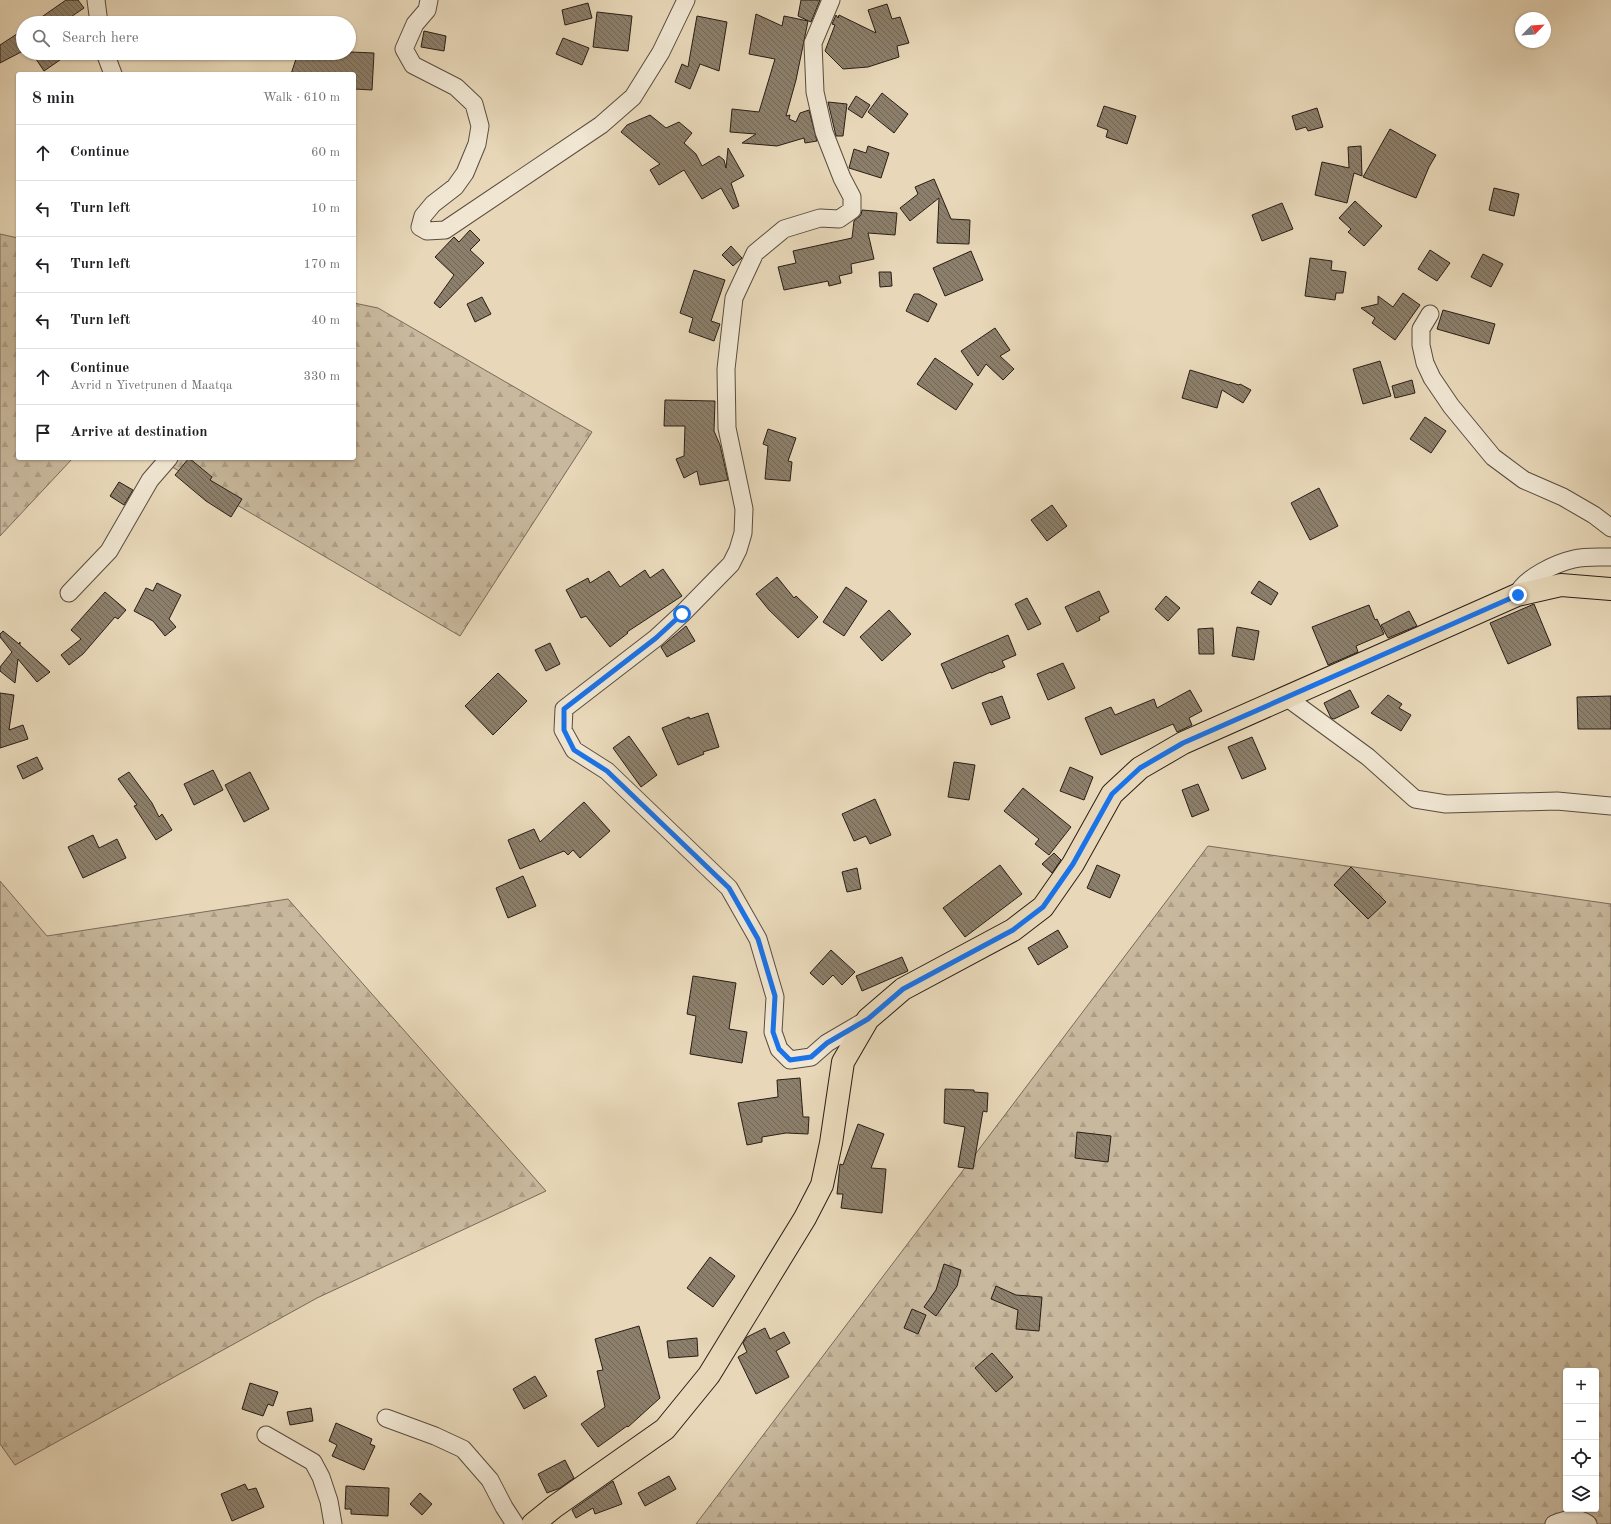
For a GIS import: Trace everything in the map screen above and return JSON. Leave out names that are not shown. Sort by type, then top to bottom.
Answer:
[{"type":"main road","points":[[533,1524],[554,1507],[665,1429],[709,1375],[805,1218],[822,1185],[831,1143],[843,1062],[868,1019],[903,989],[1013,930],[1043,907],[1073,864],[1112,794],[1140,768],[1183,743],[1518,595],[1561,585],[1611,589]]},
{"type":"street","points":[[96,0],[98,16]]},
{"type":"street","points":[[429,0],[427,10],[415,24],[404,49],[413,65],[456,87],[474,104],[480,126],[477,144],[465,173],[455,187],[432,204],[423,216],[420,227],[427,231],[445,230],[601,125],[633,97],[661,52],[686,0]]},
{"type":"street","points":[[831,0],[813,43],[815,92],[824,132],[842,178],[852,197],[852,210],[839,219],[820,218],[784,230],[755,253],[734,298],[726,369],[727,428],[744,510],[743,533],[738,550],[731,564],[656,638],[564,709],[564,730],[574,750],[607,771],[729,888],[758,939],[775,996],[773,1032],[779,1049],[790,1060],[811,1057],[827,1043],[868,1019]]},
{"type":"street","points":[[108,60],[112,72]]},
{"type":"street","points":[[1430,314],[1421,329],[1421,345],[1425,362],[1432,378],[1451,406],[1488,451],[1524,480],[1563,498],[1594,515],[1611,528]]},
{"type":"street","points":[[69,592],[109,551],[150,480],[167,460]]},
{"type":"street","points":[[1518,595],[1520,589],[1533,577],[1559,563],[1574,558],[1588,556],[1611,557]]},
{"type":"street","points":[[1286,698],[1368,757],[1415,799],[1446,804],[1557,801],[1611,806]]},
{"type":"street","points":[[386,1418],[435,1436],[463,1449],[490,1480],[515,1524]]},
{"type":"street","points":[[266,1435],[313,1462],[321,1477],[327,1495],[333,1524]]},
{"type":"street","points":[[1554,1524],[1562,1520],[1580,1519],[1588,1524]]},
{"type":"green space","points":[[0,234],[16,238],[16,460],[71,460],[0,536]]},
{"type":"green space","points":[[356,303],[378,308],[592,432],[460,636],[160,460],[356,460]]},
{"type":"green space","points":[[1208,846],[1611,904],[1611,1524],[696,1524]]},
{"type":"green space","points":[[0,881],[47,936],[288,899],[546,1191],[317,1298],[15,1465],[0,1444]]},
{"type":"building","points":[[66,0],[78,0],[84,8],[72,16],[43,16]]},
{"type":"building","points":[[801,0],[820,0],[811,22],[798,16]]},
{"type":"building","points":[[588,3],[592,18],[565,25],[562,10]]},
{"type":"building","points":[[887,4],[892,19],[900,17],[909,43],[897,46],[899,57],[868,67],[843,69],[825,51],[835,25],[832,24],[836,15],[838,18],[839,15],[876,33],[868,10]]},
{"type":"building","points":[[597,12],[632,16],[628,51],[593,47]]},
{"type":"building","points":[[756,14],[782,26],[784,16],[808,21],[796,80],[786,116],[790,115],[789,119],[796,122],[800,113],[809,110],[817,141],[805,143],[804,138],[777,146],[742,143],[756,134],[730,132],[732,109],[759,112],[775,59],[749,54]]},
{"type":"building","points":[[697,16],[727,22],[719,71],[700,64],[690,89],[675,82],[682,64],[688,67]]},
{"type":"building","points":[[424,31],[446,36],[444,51],[421,47]]},
{"type":"building","points":[[16,35],[16,55],[0,63],[0,45]]},
{"type":"building","points":[[563,38],[589,48],[582,65],[556,54]]},
{"type":"building","points":[[356,52],[374,53],[372,90],[356,89],[356,72],[292,72],[296,60],[356,60]]},
{"type":"building","points":[[37,60],[60,60],[44,71]]},
{"type":"building","points":[[882,93],[908,114],[894,133],[868,112]]},
{"type":"building","points":[[856,96],[870,105],[862,118],[848,109]]},
{"type":"building","points":[[828,102],[847,104],[843,136],[836,136]]},
{"type":"building","points":[[1104,106],[1136,116],[1127,144],[1106,137],[1108,130],[1097,126]]},
{"type":"building","points":[[1317,108],[1323,127],[1308,131],[1306,127],[1296,130],[1292,116]]},
{"type":"building","points":[[650,115],[666,128],[679,122],[692,133],[684,143],[696,154],[702,166],[719,156],[724,160],[726,168],[728,148],[744,176],[731,183],[739,206],[733,209],[721,188],[702,199],[684,170],[659,185],[650,170],[660,164],[621,132],[627,125]]},
{"type":"building","points":[[1390,129],[1436,155],[1429,167],[1416,198],[1363,177]]},
{"type":"building","points":[[868,146],[889,153],[881,178],[849,168],[854,149],[866,153]]},
{"type":"building","points":[[1361,146],[1362,176],[1354,173],[1347,203],[1315,195],[1322,162],[1349,168],[1348,147]]},
{"type":"building","points":[[934,179],[951,219],[970,220],[969,244],[937,243],[939,198],[910,221],[900,208],[918,194],[915,187]]},
{"type":"building","points":[[1494,188],[1519,194],[1514,216],[1489,210]]},
{"type":"building","points":[[1355,201],[1382,226],[1364,246],[1348,232],[1351,229],[1339,218]]},
{"type":"building","points":[[1282,203],[1293,229],[1262,241],[1252,215]]},
{"type":"building","points":[[862,210],[897,213],[895,235],[868,233],[874,259],[851,264],[852,273],[839,276],[841,283],[829,286],[828,281],[784,290],[778,267],[796,263],[793,251],[852,238],[854,221],[861,215]]},
{"type":"building","points":[[470,230],[480,240],[470,250],[484,263],[440,308],[434,303],[454,275],[435,257],[454,237],[459,242]]},
{"type":"building","points":[[731,246],[742,258],[733,266],[722,255]]},
{"type":"building","points":[[1430,250],[1450,263],[1437,281],[1418,269]]},
{"type":"building","points":[[971,251],[983,280],[945,296],[933,268]]},
{"type":"building","points":[[1483,254],[1503,264],[1491,287],[1471,277]]},
{"type":"building","points":[[1310,258],[1332,261],[1331,270],[1346,272],[1343,293],[1336,293],[1335,300],[1305,296]]},
{"type":"building","points":[[694,270],[725,280],[711,321],[720,324],[714,341],[689,332],[693,318],[680,313]]},
{"type":"building","points":[[879,272],[891,272],[892,286],[880,287]]},
{"type":"building","points":[[1403,293],[1420,305],[1395,340],[1372,323],[1375,318],[1361,308],[1378,304],[1378,296],[1393,307]]},
{"type":"building","points":[[914,294],[919,294],[937,304],[928,322],[906,311]]},
{"type":"building","points":[[482,297],[491,314],[475,322],[467,304]]},
{"type":"building","points":[[1443,310],[1495,324],[1489,344],[1437,329]]},
{"type":"building","points":[[995,328],[1010,350],[1000,356],[1014,369],[1003,380],[986,364],[978,376],[961,351]]},
{"type":"building","points":[[935,358],[973,384],[956,410],[917,384]]},
{"type":"building","points":[[1380,361],[1391,396],[1363,404],[1353,369]]},
{"type":"building","points":[[1190,370],[1239,385],[1240,384],[1251,390],[1243,403],[1222,390],[1217,408],[1182,398]]},
{"type":"building","points":[[1412,380],[1415,393],[1395,398],[1392,386]]},
{"type":"building","points":[[665,400],[715,401],[714,431],[720,445],[728,480],[700,485],[697,471],[684,478],[676,459],[684,456],[685,426],[664,426]]},
{"type":"building","points":[[1425,417],[1446,431],[1431,453],[1410,439]]},
{"type":"building","points":[[768,429],[796,438],[788,461],[792,462],[790,481],[765,479],[768,446],[763,444]]},
{"type":"building","points":[[187,460],[191,460],[212,477],[210,480],[242,499],[231,517],[206,501],[175,475]]},
{"type":"building","points":[[119,482],[133,490],[124,505],[110,496]]},
{"type":"building","points":[[1319,488],[1338,526],[1310,540],[1291,503]]},
{"type":"building","points":[[1052,505],[1067,526],[1047,541],[1031,520]]},
{"type":"building","points":[[663,569],[682,596],[627,632],[628,633],[610,647],[586,616],[581,618],[566,590],[588,578],[590,583],[609,571],[620,587],[645,570],[650,578]]},
{"type":"building","points":[[777,577],[794,598],[796,596],[818,617],[798,638],[769,610],[756,594]]},
{"type":"building","points":[[1259,581],[1278,593],[1271,605],[1251,593]]},
{"type":"building","points":[[157,583],[181,595],[169,619],[176,627],[165,636],[153,621],[134,611],[146,588],[153,591]]},
{"type":"building","points":[[846,587],[867,601],[844,636],[823,622]]},
{"type":"building","points":[[1099,591],[1109,612],[1099,617],[1100,620],[1077,632],[1065,607]]},
{"type":"building","points":[[105,592],[126,610],[118,619],[115,617],[83,654],[69,665],[61,655],[81,639],[71,630]]},
{"type":"building","points":[[1166,596],[1180,608],[1168,621],[1155,609]]},
{"type":"building","points":[[1027,598],[1041,624],[1028,630],[1015,604]]},
{"type":"building","points":[[1534,604],[1551,645],[1508,664],[1490,623]]},
{"type":"building","points":[[1369,605],[1375,620],[1377,619],[1384,634],[1356,646],[1358,652],[1328,665],[1312,627]]},
{"type":"building","points":[[889,610],[911,634],[882,661],[860,637]]},
{"type":"building","points":[[1409,611],[1417,626],[1388,638],[1381,625]]},
{"type":"building","points":[[686,626],[695,641],[667,657],[661,647]]},
{"type":"building","points":[[1237,627],[1259,631],[1254,660],[1232,656]]},
{"type":"building","points":[[1213,628],[1214,654],[1199,654],[1198,629]]},
{"type":"building","points":[[3,631],[19,644],[20,642],[20,645],[50,672],[37,682],[18,659],[15,683],[0,671],[0,667],[12,652],[0,637],[0,634]]},
{"type":"building","points":[[1008,635],[1016,655],[1002,661],[1005,667],[952,689],[941,664]]},
{"type":"building","points":[[550,643],[560,664],[546,671],[535,650]]},
{"type":"building","points":[[1063,663],[1075,688],[1048,700],[1037,674]]},
{"type":"building","points":[[498,673],[527,701],[493,735],[465,706]]},
{"type":"building","points":[[1190,690],[1202,711],[1189,718],[1192,725],[1177,732],[1173,724],[1101,755],[1085,718],[1111,707],[1115,715],[1154,699],[1157,708]]},
{"type":"building","points":[[1350,690],[1359,707],[1334,719],[1331,718],[1324,703]]},
{"type":"building","points":[[0,693],[14,695],[9,730],[23,725],[28,739],[0,748]]},
{"type":"building","points":[[1388,695],[1402,704],[1399,708],[1411,715],[1401,731],[1371,713]]},
{"type":"building","points":[[1002,696],[1010,718],[991,725],[982,703]]},
{"type":"building","points":[[1611,696],[1611,729],[1578,729],[1577,697]]},
{"type":"building","points":[[708,713],[719,747],[703,752],[704,754],[678,765],[662,728],[689,717],[690,719]]},
{"type":"building","points":[[629,736],[657,775],[641,787],[613,748]]},
{"type":"building","points":[[1252,737],[1266,769],[1242,779],[1228,747]]},
{"type":"building","points":[[37,757],[43,769],[23,779],[17,766]]},
{"type":"building","points":[[954,762],[975,765],[969,800],[948,797]]},
{"type":"building","points":[[1070,767],[1093,777],[1084,800],[1060,791]]},
{"type":"building","points":[[213,770],[223,790],[194,805],[184,784]]},
{"type":"building","points":[[129,772],[152,803],[159,817],[162,814],[172,830],[156,840],[134,806],[137,805],[118,779]]},
{"type":"building","points":[[250,772],[269,809],[244,822],[225,785]]},
{"type":"building","points":[[1198,784],[1209,810],[1192,817],[1182,790]]},
{"type":"building","points":[[1023,788],[1071,827],[1049,855],[1035,844],[1039,839],[1004,811]]},
{"type":"building","points":[[875,799],[891,835],[870,844],[866,836],[854,841],[842,814]]},
{"type":"building","points":[[584,802],[610,831],[580,858],[573,850],[568,855],[564,851],[520,869],[508,840],[534,829],[540,842]]},
{"type":"building","points":[[93,835],[99,848],[117,839],[126,858],[83,878],[68,847]]},
{"type":"building","points":[[1054,853],[1061,860],[1052,873],[1042,864]]},
{"type":"building","points":[[1000,865],[1022,894],[965,937],[943,908]]},
{"type":"building","points":[[1097,865],[1120,875],[1110,898],[1087,888]]},
{"type":"building","points":[[1351,867],[1386,902],[1368,919],[1334,885]]},
{"type":"building","points":[[857,868],[861,889],[847,892],[842,872]]},
{"type":"building","points":[[523,876],[536,906],[508,918],[496,888]]},
{"type":"building","points":[[1058,930],[1068,947],[1038,965],[1028,948]]},
{"type":"building","points":[[831,950],[855,972],[842,985],[833,975],[823,985],[810,973]]},
{"type":"building","points":[[902,957],[908,971],[862,991],[856,976]]},
{"type":"building","points":[[693,976],[736,983],[729,1029],[747,1032],[742,1063],[690,1054],[696,1016],[687,1014]]},
{"type":"building","points":[[800,1078],[803,1117],[809,1117],[808,1134],[786,1133],[762,1137],[762,1142],[747,1145],[738,1103],[778,1097],[777,1080]]},
{"type":"building","points":[[945,1089],[974,1090],[974,1092],[988,1093],[987,1112],[983,1111],[973,1169],[958,1167],[965,1127],[944,1123]]},
{"type":"building","points":[[858,1124],[884,1134],[871,1168],[886,1169],[882,1213],[841,1208],[843,1194],[837,1194],[840,1164],[843,1165]]},
{"type":"building","points":[[1077,1132],[1111,1136],[1108,1162],[1075,1158]]},
{"type":"building","points":[[710,1257],[735,1276],[713,1307],[687,1288]]},
{"type":"building","points":[[944,1264],[961,1270],[957,1286],[936,1316],[924,1307],[936,1290]]},
{"type":"building","points":[[996,1286],[1016,1295],[1042,1297],[1039,1331],[1016,1329],[1018,1310],[991,1299]]},
{"type":"building","points":[[912,1309],[926,1315],[918,1334],[904,1328]]},
{"type":"building","points":[[639,1326],[660,1398],[628,1427],[627,1426],[598,1447],[581,1424],[605,1407],[597,1371],[603,1370],[595,1339]]},
{"type":"building","points":[[765,1328],[770,1339],[784,1332],[790,1343],[776,1351],[789,1377],[756,1394],[738,1357],[747,1352],[743,1343],[747,1337]]},
{"type":"building","points":[[697,1338],[698,1356],[669,1358],[667,1341]]},
{"type":"building","points":[[992,1353],[1013,1377],[996,1392],[975,1368]]},
{"type":"building","points":[[535,1376],[547,1396],[524,1409],[513,1389]]},
{"type":"building","points":[[250,1383],[278,1392],[273,1406],[268,1404],[263,1416],[242,1409]]},
{"type":"building","points":[[311,1408],[313,1421],[290,1425],[287,1412]]},
{"type":"building","points":[[336,1423],[372,1439],[370,1444],[375,1446],[364,1470],[332,1456],[337,1445],[329,1441]]},
{"type":"building","points":[[565,1460],[574,1478],[560,1488],[547,1493],[538,1474]]},
{"type":"building","points":[[669,1476],[676,1489],[645,1506],[638,1493]]},
{"type":"building","points":[[613,1481],[622,1504],[595,1514],[593,1508],[576,1518],[572,1510]]},
{"type":"building","points":[[245,1484],[248,1490],[256,1488],[264,1507],[232,1521],[221,1494]]},
{"type":"building","points":[[346,1486],[389,1488],[388,1516],[351,1514],[351,1509],[345,1509]]},
{"type":"building","points":[[420,1493],[432,1504],[422,1515],[410,1504]]},
{"type":"route","points":[[682,614],[656,638],[564,709],[564,730],[574,750],[607,771],[729,888],[758,939],[775,996],[773,1032],[779,1049],[790,1060],[811,1057],[827,1043],[868,1019],[903,989],[1013,930],[1043,907],[1073,864],[1112,794],[1140,768],[1183,743],[1518,595]]}]
